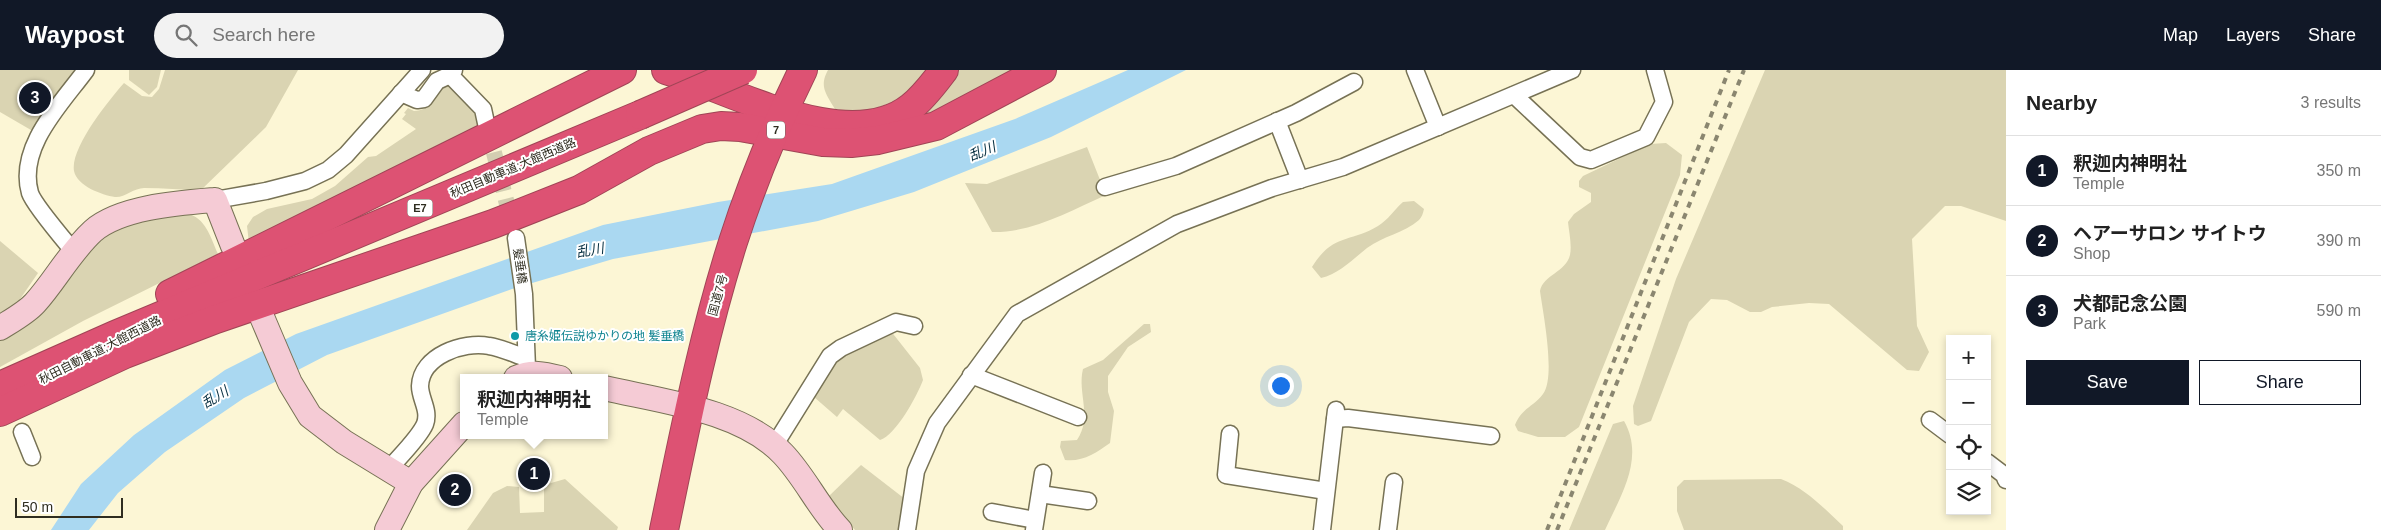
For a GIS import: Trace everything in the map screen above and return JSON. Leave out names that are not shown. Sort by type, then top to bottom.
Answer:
[{"type":"highway","points":[[24,374],[140,309],[622,70]]},
{"type":"highway","points":[[666,70],[695,78],[746,101],[779,123],[822,142],[851,143],[910,133],[936,126],[1042,70]]},
{"type":"highway","name":"秋田自動車道;大館西道路","points":[[0,386],[24,374],[743,70]]},
{"type":"highway","name":"国道7号","points":[[664,530],[690,408],[718,293],[733,241],[779,123],[803,70]]},
{"type":"highway","points":[[0,412],[117,358],[198,326],[326,280],[492,224],[579,190],[678,138],[702,129],[721,126],[779,123],[858,125],[873,122],[892,117],[910,108],[929,90],[944,70]]},
{"type":"highway","name":"秋田自動車道;大館西道路","points":[[0,402],[200,300]]},
{"type":"street","points":[[74,252],[30,194],[28,163],[41,132],[86,70]]},
{"type":"street","points":[[1415,70],[1438,127]]},
{"type":"street","points":[[907,530],[916,471],[937,423],[1018,314],[1177,224],[1300,180],[1343,167],[1572,70]]},
{"type":"street","points":[[1514,95],[1580,157],[1591,160],[1646,137],[1664,102],[1655,70]]},
{"type":"street","points":[[0,328],[34,305],[74,252],[94,231],[114,219],[176,203],[215,200],[297,183],[328,170],[346,155],[401,93],[414,72]]},
{"type":"street","points":[[401,93],[416,100],[424,99],[437,81],[452,72],[483,109],[486,123]]},
{"type":"street","points":[[1105,187],[1176,166],[1277,121],[1354,82]]},
{"type":"street","points":[[1277,121],[1300,180]]},
{"type":"street","points":[[215,200],[233,246]]},
{"type":"street","name":"髪垂橋","points":[[516,238],[524,294],[523,370]]},
{"type":"street","points":[[774,446],[830,356],[841,348],[896,322],[914,326]]},
{"type":"street","points":[[266,326],[290,383],[310,416],[344,442],[411,483]]},
{"type":"street","points":[[389,470],[424,426],[426,410],[420,387],[424,370],[428,364],[446,352],[468,346],[488,346],[523,370],[544,374]]},
{"type":"street","points":[[971,375],[1078,417]]},
{"type":"street","points":[[608,389],[690,408],[746,426],[783,454],[840,530]]},
{"type":"street","points":[[1322,530],[1336,414],[1348,418],[1491,436]]},
{"type":"street","points":[[1930,420],[1946,432]]},
{"type":"street","points":[[386,530],[411,483],[460,428]]},
{"type":"street","points":[[22,432],[32,458]]},
{"type":"street","points":[[1230,434],[1226,475],[1326,491]]},
{"type":"street","points":[[1991,465],[2004,475],[2006,480]]},
{"type":"street","points":[[992,512],[1035,525],[1043,473]]},
{"type":"street","points":[[1388,530],[1394,482]]},
{"type":"street","points":[[1040,494],[1088,500]]},
{"type":"shaded area","points":[[0,70],[92,70],[43,137],[0,112]]},
{"type":"shaded area","points":[[129,70],[161,70],[157,87],[149,95],[129,80]]},
{"type":"shaded area","points":[[165,70],[298,70],[266,127],[201,190],[144,188],[115,197],[91,189],[76,176],[74,161],[92,125],[124,83],[142,96],[152,97],[159,89]]},
{"type":"shaded area","points":[[828,70],[931,70],[912,89],[888,103],[862,111],[849,111],[835,109],[826,94],[824,81]]},
{"type":"shaded area","points":[[958,70],[1023,70],[918,120],[952,81]]},
{"type":"shaded area","points":[[1765,70],[2006,70],[2006,221],[1961,206],[1945,206],[1912,239],[1917,326],[1929,352],[1919,371],[1907,370],[1829,304],[1809,303],[1772,307],[1761,312],[1750,312],[1727,300],[1711,299],[1689,322],[1651,421],[1638,426],[1634,424],[1633,406],[1676,279]]},
{"type":"shaded area","points":[[442,85],[447,85],[474,112],[478,126],[249,243],[247,226],[253,217],[267,209],[312,199],[335,186],[368,157],[376,156],[416,129],[402,119],[406,114],[404,113],[408,108],[414,111],[429,106],[438,95]]},
{"type":"shaded area","points":[[1666,143],[1682,155],[1680,175],[1579,427],[1565,437],[1538,437],[1518,431],[1515,425],[1518,419],[1543,394],[1547,386],[1548,344],[1540,291],[1545,281],[1560,270],[1568,261],[1571,247],[1568,222],[1574,214],[1591,202],[1591,193],[1579,187],[1579,181],[1583,176],[1650,144]]},
{"type":"shaded area","points":[[1087,147],[1106,195],[1036,225],[1022,229],[992,232],[965,183],[987,184]]},
{"type":"shaded area","points":[[1414,201],[1424,209],[1420,219],[1413,224],[1373,244],[1346,266],[1328,276],[1321,278],[1312,267],[1327,249],[1342,240],[1378,226],[1403,202]]},
{"type":"shaded area","points":[[186,213],[193,215],[203,223],[210,234],[218,254],[83,321],[0,367],[0,340],[25,326],[92,248],[115,230],[141,220]]},
{"type":"shaded area","points":[[0,241],[38,273],[16,305],[0,316]]},
{"type":"shaded area","points":[[1144,324],[1150,324],[1151,332],[1128,347],[1108,376],[1108,392],[1114,411],[1110,443],[1078,460],[1065,460],[1060,447],[1061,441],[1077,440],[1084,423],[1083,369],[1103,360]]},
{"type":"shaded area","points":[[890,330],[920,368],[923,380],[911,405],[899,423],[893,431],[880,440],[843,409],[837,417],[814,397],[814,392],[837,355]]},
{"type":"shaded area","points":[[1624,421],[1630,435],[1631,463],[1624,490],[1605,530],[1569,530],[1613,424]]},
{"type":"shaded area","points":[[861,465],[905,499],[903,530],[855,530],[827,498]]},
{"type":"shaded area","points":[[565,479],[618,527],[617,530],[467,530],[493,493],[507,486],[519,487],[520,513],[544,512],[544,485]]},
{"type":"shaded area","points":[[1781,479],[1799,488],[1814,500],[1843,526],[1843,530],[1684,530],[1677,511],[1677,487],[1684,480]]},
{"type":"water","name":"乱川","points":[[1128,70],[1186,70],[1051,137],[914,192],[818,221],[613,259],[512,289],[327,355],[244,398],[165,452],[118,493],[89,530],[51,530],[81,484],[134,435],[225,370],[296,334],[603,225],[718,202],[832,184],[1015,119]]},
{"type":"tunnel","points":[[488,129],[512,224]]},
{"type":"railway","points":[[1547,530],[1729,70]]},
{"type":"railway","points":[[1557,530],[1744,70]]},
{"type":"place","name":"犬都記念公園","points":[[35,98]]},
{"type":"place","name":"唐糸姫伝説ゆかりの地 髪垂橋","points":[[515,336]]},
{"type":"place","name":"釈迦内神明社","points":[[534,474]]},
{"type":"place","name":"ヘアーサロン サイトウ","points":[[455,490]]}]
